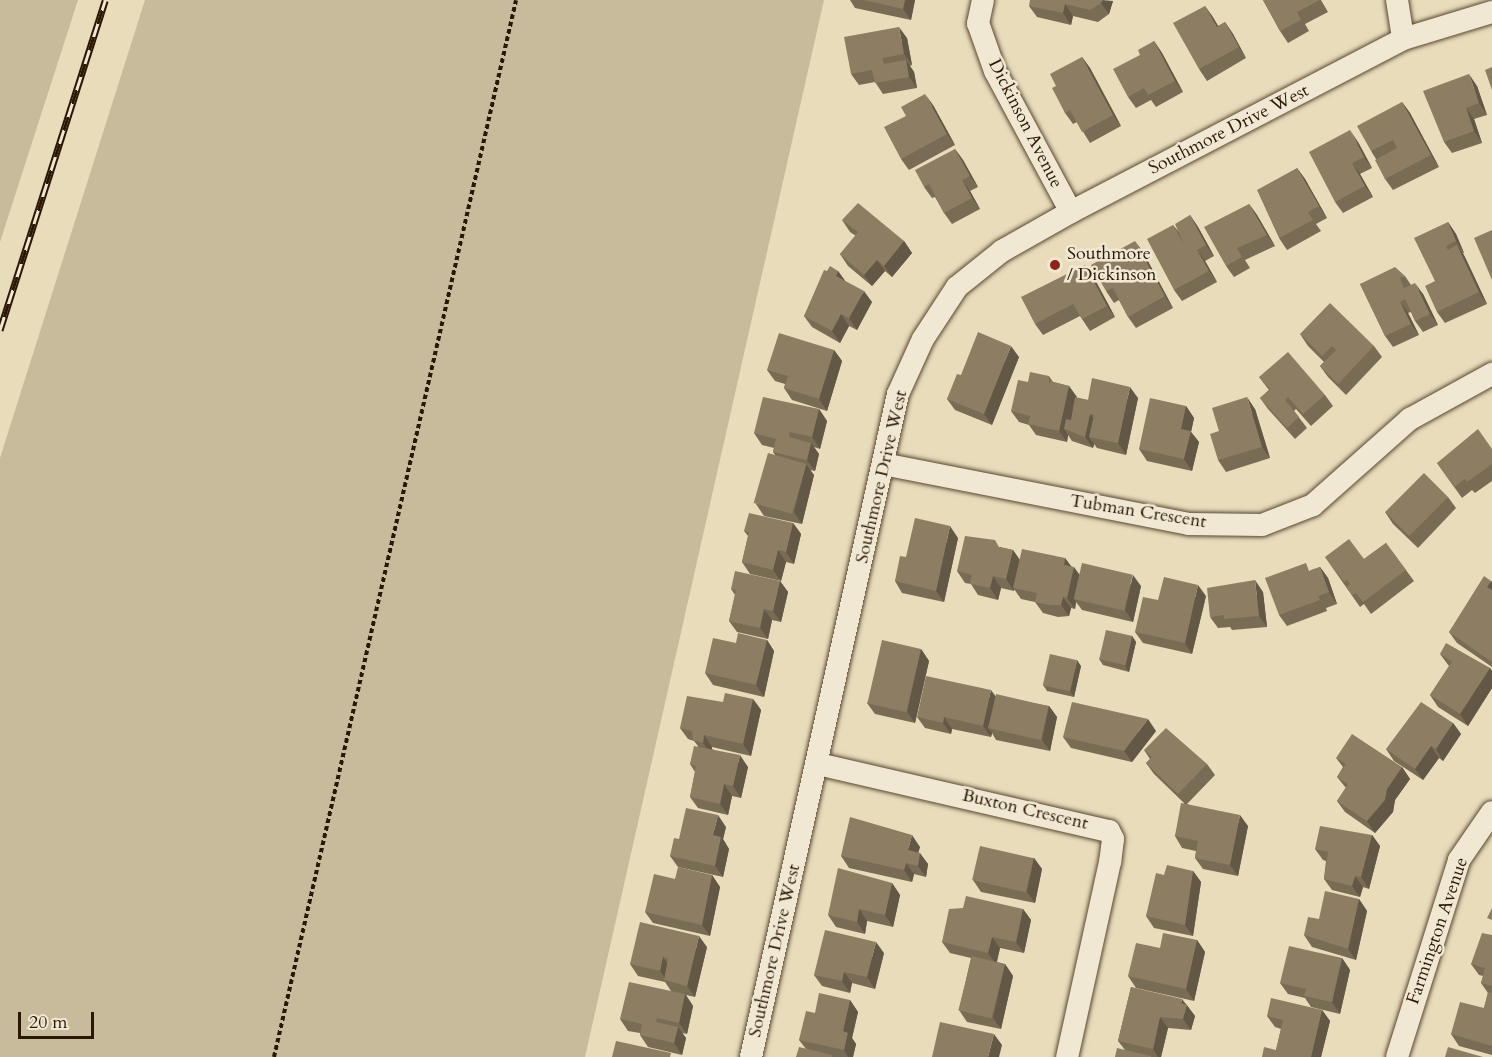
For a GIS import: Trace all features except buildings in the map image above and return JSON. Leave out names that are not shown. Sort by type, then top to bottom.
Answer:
[{"type":"street","name":"Dickinson Avenue","points":[[983,0],[978,23],[995,71],[1071,212]]},
{"type":"street","points":[[1397,0],[1403,39]]},
{"type":"street","name":"Southmore Drive West","points":[[751,1057],[818,764],[898,394],[923,339],[957,288],[1002,251],[1071,212],[1403,39],[1492,12]]},
{"type":"street","name":"Tubman Crescent","points":[[883,464],[1189,524],[1262,525],[1313,505],[1410,419],[1492,374]]},
{"type":"street","name":"Buxton Crescent","points":[[818,764],[1110,831],[1113,839],[1110,862],[1067,1057]]},
{"type":"street","name":"Farmington Avenue","points":[[1397,1057],[1459,860],[1492,812]]},
{"type":"path","points":[[274,1057],[516,0]]},
{"type":"shaded area","points":[[0,0],[78,0],[0,242]]},
{"type":"shaded area","points":[[145,0],[824,0],[585,1057],[0,1057],[0,458]]},
{"type":"railway","points":[[0,330],[105,0]]},
{"type":"place","name":"Southmore / Dickinson","points":[[1055,265]]}]
